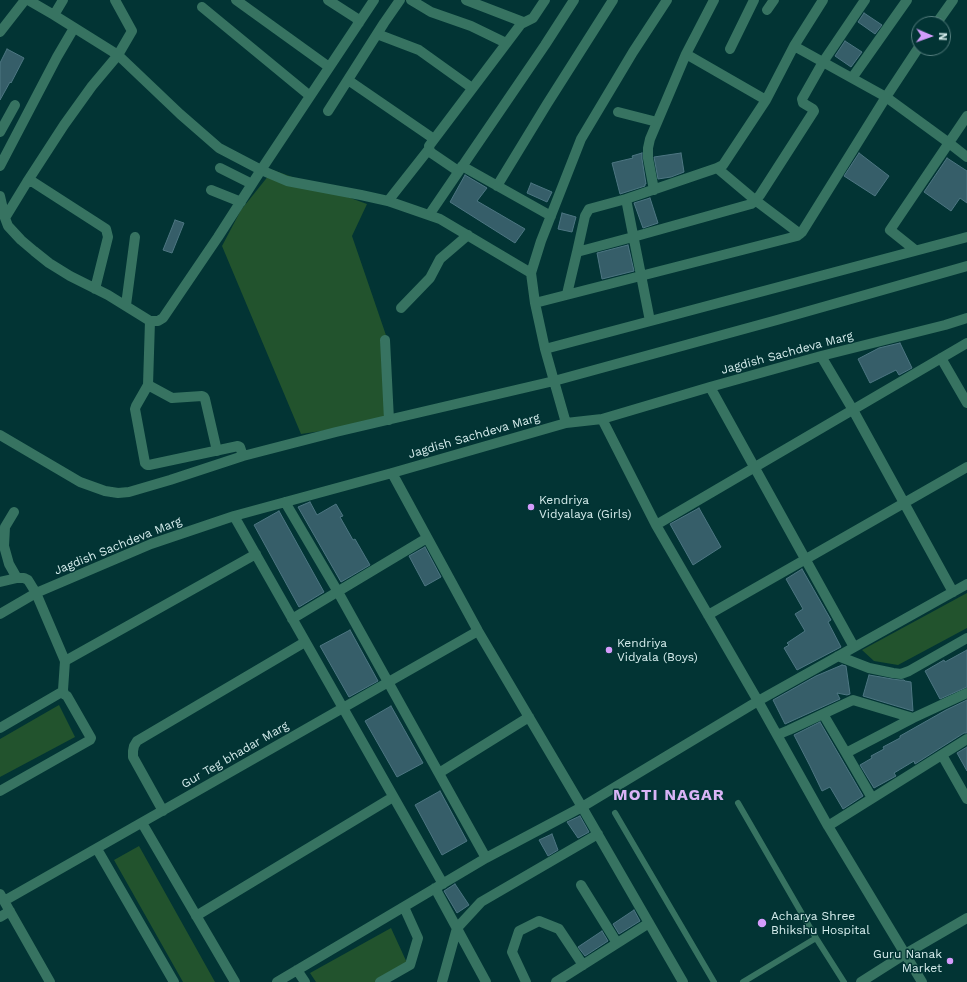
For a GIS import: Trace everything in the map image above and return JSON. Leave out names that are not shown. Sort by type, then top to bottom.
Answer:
[{"type":"street","points":[[0,32],[24,0]]},
{"type":"street","points":[[28,0],[118,55],[180,114],[219,148],[261,170],[287,181],[388,201],[440,219],[531,273]]},
{"type":"street","points":[[54,15],[64,0]]},
{"type":"street","points":[[5,218],[64,125],[92,86],[118,55],[132,31],[115,0]]},
{"type":"street","points":[[236,0],[329,67]]},
{"type":"street","points":[[328,0],[356,18],[359,23]]},
{"type":"street","points":[[0,196],[8,226],[21,240],[49,263],[70,276],[126,305],[150,321],[158,321],[163,318],[218,237],[374,0]]},
{"type":"street","points":[[328,111],[400,0]]},
{"type":"street","points":[[412,0],[431,12],[471,26],[506,43]]},
{"type":"street","points":[[466,0],[523,22]]},
{"type":"street","points":[[388,201],[429,149],[429,146],[434,139],[506,43],[523,22],[533,18],[545,0]]},
{"type":"street","points":[[429,215],[574,0]]},
{"type":"street","points":[[497,186],[547,104],[614,0]]},
{"type":"street","points":[[566,423],[545,349],[535,303],[531,273],[581,139],[633,52],[667,0]]},
{"type":"street","points":[[654,190],[648,158],[650,139],[686,54],[714,0]]},
{"type":"street","points":[[730,50],[754,0]]},
{"type":"street","points":[[767,10],[774,0]]},
{"type":"street","points":[[567,294],[586,214],[589,209],[654,190],[722,165],[766,100],[794,46],[823,0]]},
{"type":"street","points":[[577,252],[751,204],[760,195],[814,111],[813,108],[803,102],[802,99],[823,62],[865,0]]},
{"type":"street","points":[[852,78],[907,0]]},
{"type":"street","points":[[942,16],[953,0]]},
{"type":"street","points":[[202,7],[310,96]]},
{"type":"street","points":[[0,166],[57,57],[74,28]]},
{"type":"street","points":[[377,34],[419,50],[472,88]]},
{"type":"street","points":[[794,46],[886,97],[967,157]]},
{"type":"street","points":[[686,54],[766,100]]},
{"type":"street","points":[[535,303],[797,236],[800,234],[913,56]]},
{"type":"street","points":[[348,80],[434,139]]},
{"type":"street","points":[[0,132],[15,105]]},
{"type":"street","points":[[618,112],[657,122]]},
{"type":"street","points":[[915,250],[890,230],[967,116]]},
{"type":"street","points":[[429,149],[433,154],[460,169],[497,186],[551,216]]},
{"type":"street","points":[[220,168],[252,184]]},
{"type":"street","points":[[717,168],[755,200],[800,234]]},
{"type":"street","points":[[27,182],[33,182],[106,229],[108,237],[95,289]]},
{"type":"street","points":[[210,190],[241,202]]},
{"type":"street","points":[[626,199],[650,321]]},
{"type":"street","points":[[402,308],[430,278],[440,259],[468,235]]},
{"type":"street","points":[[545,349],[967,236]]},
{"type":"street","points":[[126,305],[135,237]]},
{"type":"street","points":[[0,435],[80,482],[105,491],[118,493],[129,492],[243,456],[336,432],[554,381],[967,266]]},
{"type":"street","name":"Jagdish Sachdeva Marg","points":[[0,614],[36,594],[151,544],[234,516],[392,473],[566,423],[602,419],[821,356],[967,318]]},
{"type":"street","points":[[150,321],[148,385],[135,409],[145,463],[149,465],[238,446],[240,447],[243,456]]},
{"type":"street","points":[[385,340],[389,420]]},
{"type":"street","points":[[656,525],[967,343]]},
{"type":"street","points":[[821,356],[853,410],[953,592]]},
{"type":"street","points":[[941,358],[967,403]]},
{"type":"street","points":[[148,385],[172,398],[204,397],[217,451]]},
{"type":"street","points":[[710,387],[854,647]]},
{"type":"street","points":[[602,419],[656,525],[758,701],[828,826],[922,982]]},
{"type":"street","points":[[708,615],[967,467]]},
{"type":"street","points":[[392,473],[478,631],[598,834],[683,982]]},
{"type":"street","points":[[285,502],[389,682],[486,858]]},
{"type":"street","points":[[14,512],[5,527],[4,546],[9,564],[17,578]]},
{"type":"street","points":[[234,516],[393,797],[439,886],[457,928],[486,982]]},
{"type":"street","points":[[292,619],[427,538]]},
{"type":"street","points":[[65,661],[256,554]]},
{"type":"street","points":[[0,582],[17,578],[24,578],[28,580],[36,594],[65,661],[64,694],[67,696],[91,738],[90,740],[0,791]]},
{"type":"street","points":[[277,982],[486,858],[582,807],[758,701],[967,584]]},
{"type":"street","name":"Gur Teg bhadar Marg","points":[[2,898],[97,849],[478,631]]},
{"type":"street","points":[[838,656],[869,668],[902,674],[967,638]]},
{"type":"street","points":[[163,811],[133,757],[134,746],[137,741],[305,642]]},
{"type":"street","points":[[846,754],[913,718],[967,693]]},
{"type":"street","points":[[0,728],[60,694],[64,694]]},
{"type":"street","points":[[777,735],[853,700],[913,718]]},
{"type":"street","points":[[823,714],[872,798]]},
{"type":"street","points":[[439,773],[529,717]]},
{"type":"street","points":[[828,826],[967,740]]},
{"type":"street","points":[[942,755],[967,799]]},
{"type":"street","points":[[196,916],[393,797]]},
{"type":"street","points":[[142,823],[235,982]]},
{"type":"street","points":[[442,982],[457,928],[481,902],[598,834]]},
{"type":"street","points":[[97,849],[174,982]]},
{"type":"street","points":[[582,886],[617,943]]},
{"type":"street","points":[[2,898],[50,982]]},
{"type":"street","points":[[380,982],[410,965],[418,938],[404,907]]},
{"type":"street","points":[[0,916],[10,910]]},
{"type":"street","points":[[861,982],[905,954],[967,918]]},
{"type":"street","points":[[526,982],[512,952],[519,931],[539,921],[559,929],[584,965]]},
{"type":"street","points":[[556,982],[649,923]]},
{"type":"street","points":[[297,970],[304,982]]},
{"type":"lane","points":[[738,803],[816,938],[844,982]]},
{"type":"lane","points":[[615,813],[714,982]]},
{"type":"lane","points":[[743,982],[816,938]]},
{"type":"green space","points":[[273,170],[367,204],[352,236],[389,344],[389,421],[301,434],[222,246],[241,210]]},
{"type":"green space","points":[[967,593],[967,628],[898,665],[874,661],[862,650]]},
{"type":"green space","points":[[59,705],[75,737],[0,777],[0,739]]},
{"type":"green space","points":[[139,846],[215,982],[183,982],[114,860]]},
{"type":"green space","points":[[391,928],[408,965],[381,982],[316,982],[310,973]]},
{"type":"building","points":[[864,13],[882,25],[875,34],[858,22]]},
{"type":"building","points":[[845,41],[862,52],[851,67],[835,56]]},
{"type":"building","points":[[7,49],[24,58],[0,100],[0,63]]},
{"type":"building","points":[[642,153],[645,186],[620,194],[612,163],[633,158],[632,156]]},
{"type":"building","points":[[681,153],[684,172],[671,177],[658,179],[654,157]]},
{"type":"building","points":[[859,153],[889,176],[875,196],[844,176]]},
{"type":"building","points":[[947,158],[967,171],[967,203],[960,198],[951,211],[924,192]]},
{"type":"building","points":[[465,175],[487,188],[477,201],[525,229],[515,243],[450,202]]},
{"type":"building","points":[[531,183],[552,192],[547,202],[527,193]]},
{"type":"building","points":[[650,198],[658,223],[643,228],[634,203]]},
{"type":"building","points":[[562,213],[576,217],[572,232],[558,229]]},
{"type":"building","points":[[175,220],[184,223],[172,253],[163,250]]},
{"type":"building","points":[[628,245],[634,271],[602,279],[597,253]]},
{"type":"building","points":[[900,343],[912,368],[899,375],[896,370],[870,383],[858,359],[879,348]]},
{"type":"building","points":[[310,502],[317,515],[336,504],[343,516],[340,517],[370,565],[341,582],[298,507]]},
{"type":"building","points":[[699,508],[721,547],[693,565],[670,524]]},
{"type":"building","points":[[279,511],[324,592],[299,607],[254,525]]},
{"type":"building","points":[[425,547],[441,577],[425,586],[409,556]]},
{"type":"building","points":[[802,569],[831,620],[828,622],[841,647],[797,670],[784,648],[789,645],[787,643],[805,631],[795,614],[803,609],[786,579]]},
{"type":"building","points":[[350,630],[378,681],[349,697],[320,646]]},
{"type":"building","points":[[967,650],[967,687],[940,699],[925,671],[944,660],[945,662]]},
{"type":"building","points":[[842,665],[846,666],[850,694],[847,695],[837,693],[840,699],[785,724],[773,700],[816,676]]},
{"type":"building","points":[[869,675],[911,682],[913,711],[863,696]]},
{"type":"building","points":[[967,700],[967,733],[964,733],[915,764],[914,761],[894,773],[896,776],[874,788],[860,765],[872,758],[871,756],[884,749],[883,747],[900,738],[900,736]]},
{"type":"building","points":[[391,706],[423,763],[397,777],[365,721]]},
{"type":"building","points":[[820,722],[863,796],[843,809],[830,787],[822,791],[794,735]]},
{"type":"building","points":[[967,747],[967,771],[957,753]]},
{"type":"building","points":[[440,791],[467,841],[442,855],[415,805]]},
{"type":"building","points":[[580,816],[589,832],[578,838],[567,822]]},
{"type":"building","points":[[552,834],[558,850],[548,856],[539,840]]},
{"type":"building","points":[[455,884],[469,905],[457,913],[444,891]]},
{"type":"building","points":[[634,910],[640,921],[619,934],[613,924]]},
{"type":"building","points":[[602,931],[608,941],[585,956],[578,947]]},
{"type":"place","name":"Kendriya Vidyalaya (Girls)","points":[[531,507]]},
{"type":"place","name":"Kendriya Vidyala (Boys)","points":[[609,650]]},
{"type":"place","name":"Acharya Shree Bhikshu Hospital","points":[[762,923]]},
{"type":"place","name":"Guru Nanak Market","points":[[950,961]]},
{"type":"district","name":"MOTI NAGAR","points":[[669,795]]}]
